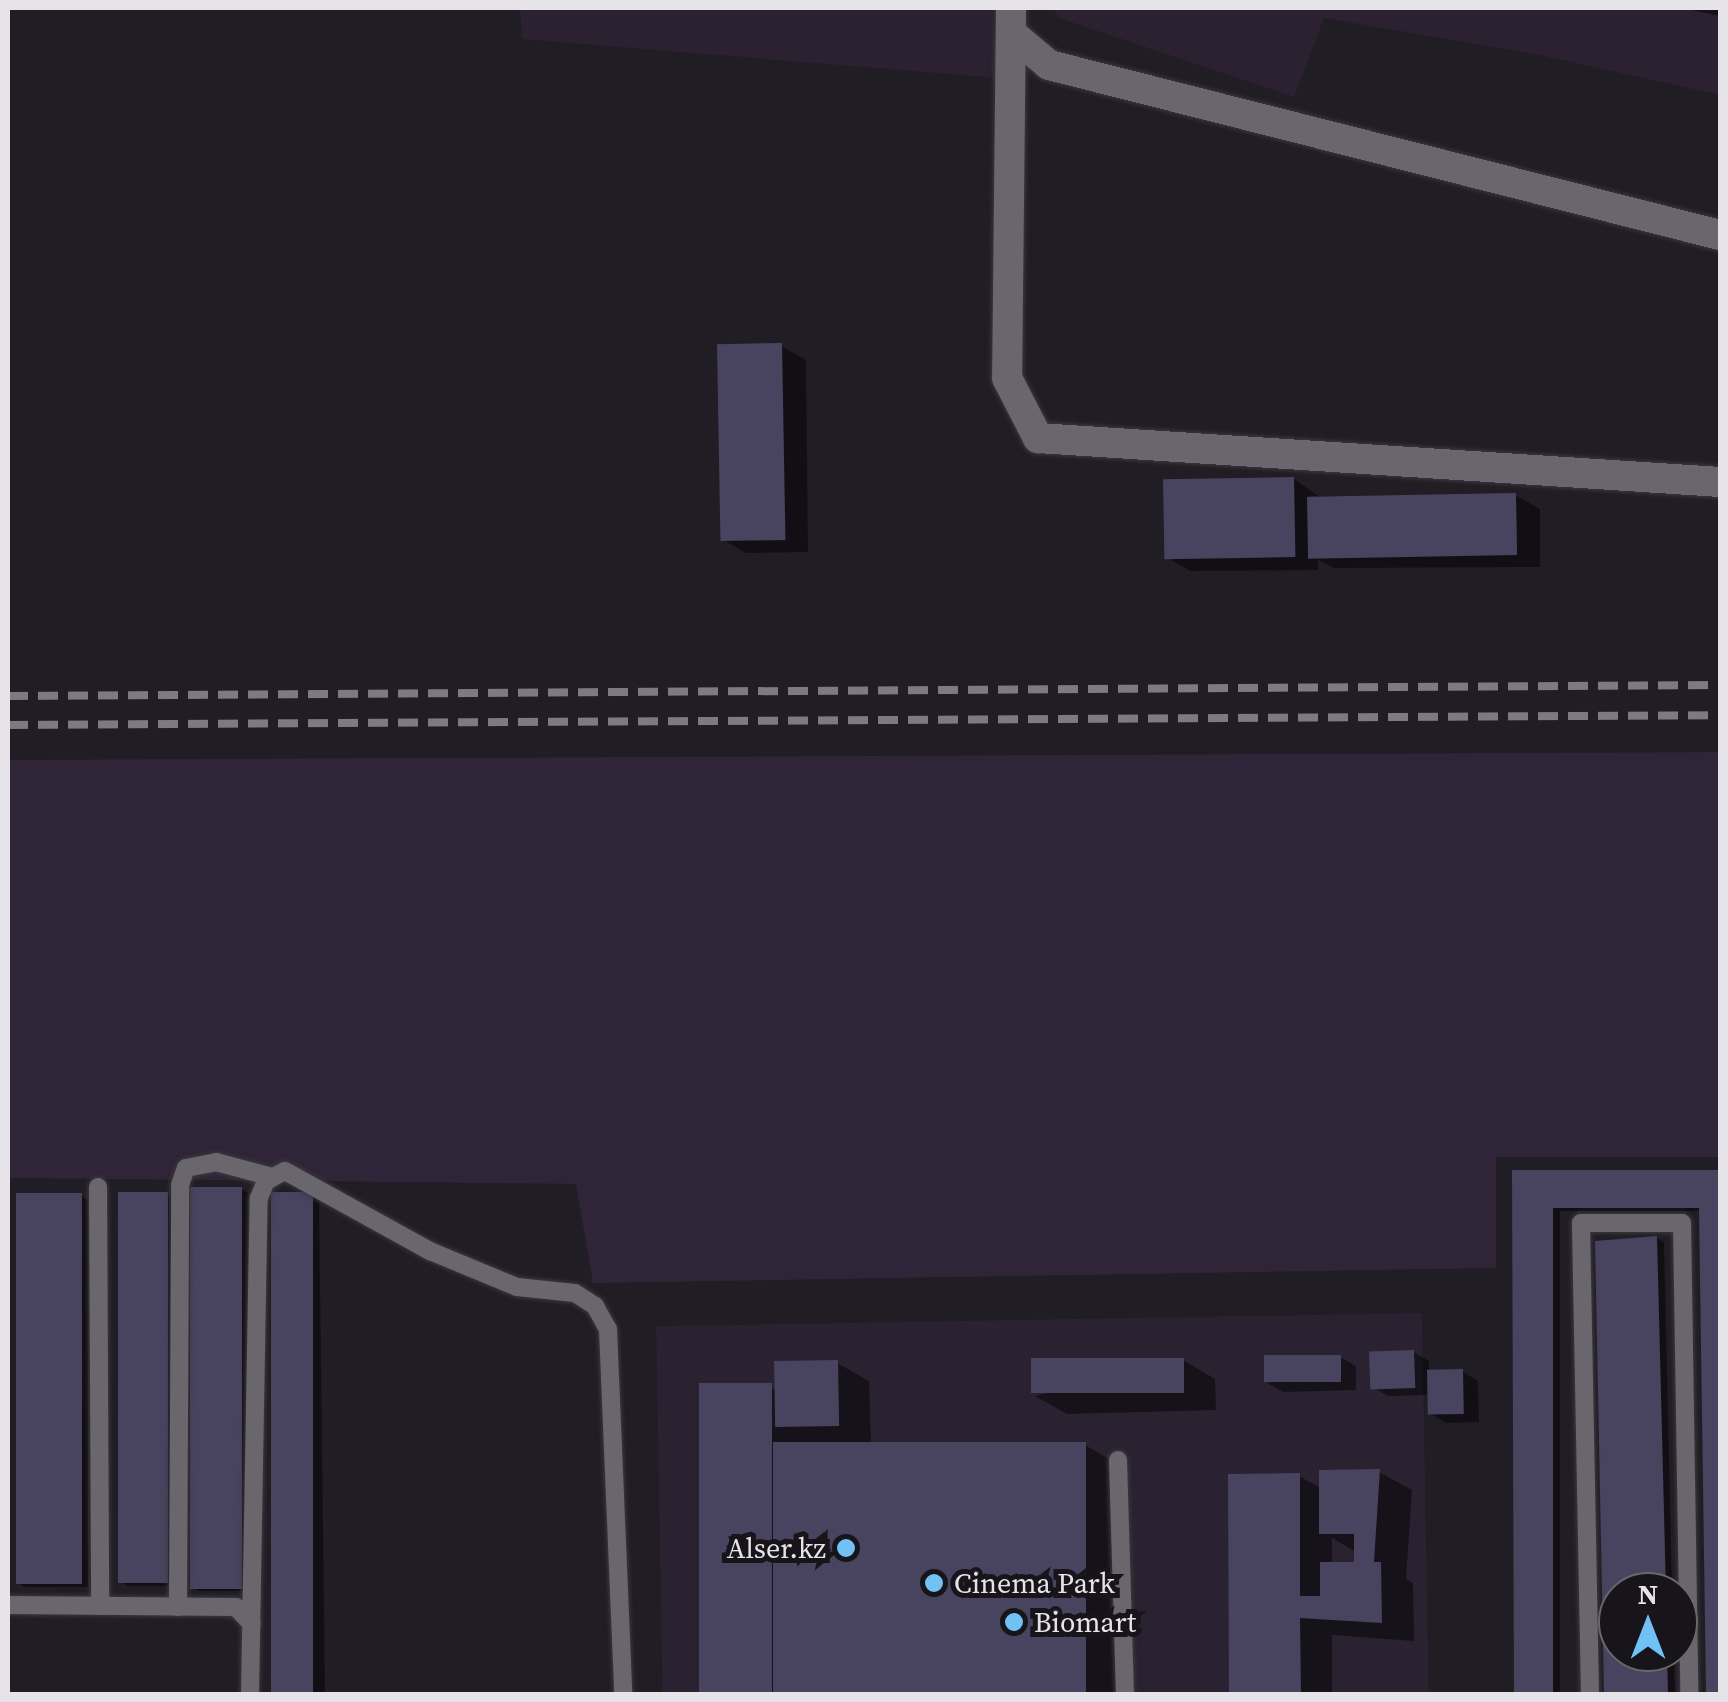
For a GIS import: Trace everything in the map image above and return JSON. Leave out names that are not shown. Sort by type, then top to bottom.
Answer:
[{"type":"street","points":[[1011,21],[1049,64],[1720,234]]},
{"type":"street","points":[[1011,21],[1008,378],[1038,438],[1720,482]]},
{"type":"lane","points":[[178,1607],[180,1186],[186,1168],[216,1162],[272,1177]]},
{"type":"lane","points":[[250,1694],[259,1198],[272,1177],[285,1170],[430,1251],[518,1288],[575,1293],[596,1306],[608,1329],[622,1694]]},
{"type":"lane","points":[[98,1187],[100,1606]]},
{"type":"lane","points":[[1590,1694],[1580,1223],[1682,1223],[1689,1694]]},
{"type":"lane","points":[[1118,1460],[1125,1694]]},
{"type":"lane","points":[[8,1605],[236,1607],[252,1624]]},
{"type":"shaded area","points":[[520,8],[992,8],[998,78],[522,39]]},
{"type":"shaded area","points":[[1053,8],[1720,8],[1720,95],[1535,54],[1324,18],[1294,97],[1059,18]]},
{"type":"shaded area","points":[[1720,752],[1720,1157],[1496,1157],[1496,1268],[593,1283],[576,1184],[8,1178],[8,760]]},
{"type":"shaded area","points":[[1422,1313],[1429,1694],[663,1694],[656,1326]]},
{"type":"building","points":[[782,343],[785,540],[720,541],[717,344]]},
{"type":"building","points":[[1294,477],[1295,557],[1164,559],[1163,479]]},
{"type":"building","points":[[1516,493],[1517,555],[1308,559],[1307,497]]},
{"type":"building","points":[[1512,1170],[1720,1170],[1720,1694],[1706,1694],[1699,1208],[1553,1208],[1553,1694],[1514,1694]]},
{"type":"building","points":[[190,1187],[242,1187],[242,1589],[190,1589]]},
{"type":"building","points":[[118,1192],[168,1192],[168,1583],[118,1583]]},
{"type":"building","points":[[271,1192],[313,1192],[313,1694],[271,1694]]},
{"type":"building","points":[[16,1193],[82,1193],[82,1584],[16,1584]]},
{"type":"building","points":[[1657,1236],[1665,1572],[1602,1572],[1595,1241]]},
{"type":"building","points":[[1414,1350],[1415,1388],[1370,1390],[1369,1352]]},
{"type":"building","points":[[1264,1355],[1341,1355],[1341,1382],[1264,1382]]},
{"type":"building","points":[[1031,1358],[1184,1358],[1184,1393],[1031,1393]]},
{"type":"building","points":[[838,1360],[839,1426],[775,1427],[774,1361]]},
{"type":"building","points":[[1463,1369],[1464,1414],[1428,1415],[1427,1370]]},
{"type":"building","points":[[699,1383],[772,1383],[772,1694],[699,1694]]},
{"type":"building","points":[[773,1442],[1086,1442],[1086,1694],[773,1694]]},
{"type":"building","points":[[1380,1469],[1374,1562],[1381,1562],[1382,1623],[1300,1618],[1301,1694],[1229,1694],[1228,1474],[1300,1473],[1300,1596],[1320,1596],[1320,1562],[1354,1562],[1354,1534],[1319,1534],[1319,1470]]},
{"type":"building","points":[[1604,1672],[1667,1672],[1668,1694],[1604,1694]]},
{"type":"railway","points":[[8,696],[1720,685]]},
{"type":"railway","points":[[8,725],[1720,715]]},
{"type":"place","name":"Alser.kz","points":[[846,1548]]},
{"type":"place","name":"Cinema Park","points":[[934,1583]]},
{"type":"place","name":"Biomart","points":[[1014,1622]]}]
